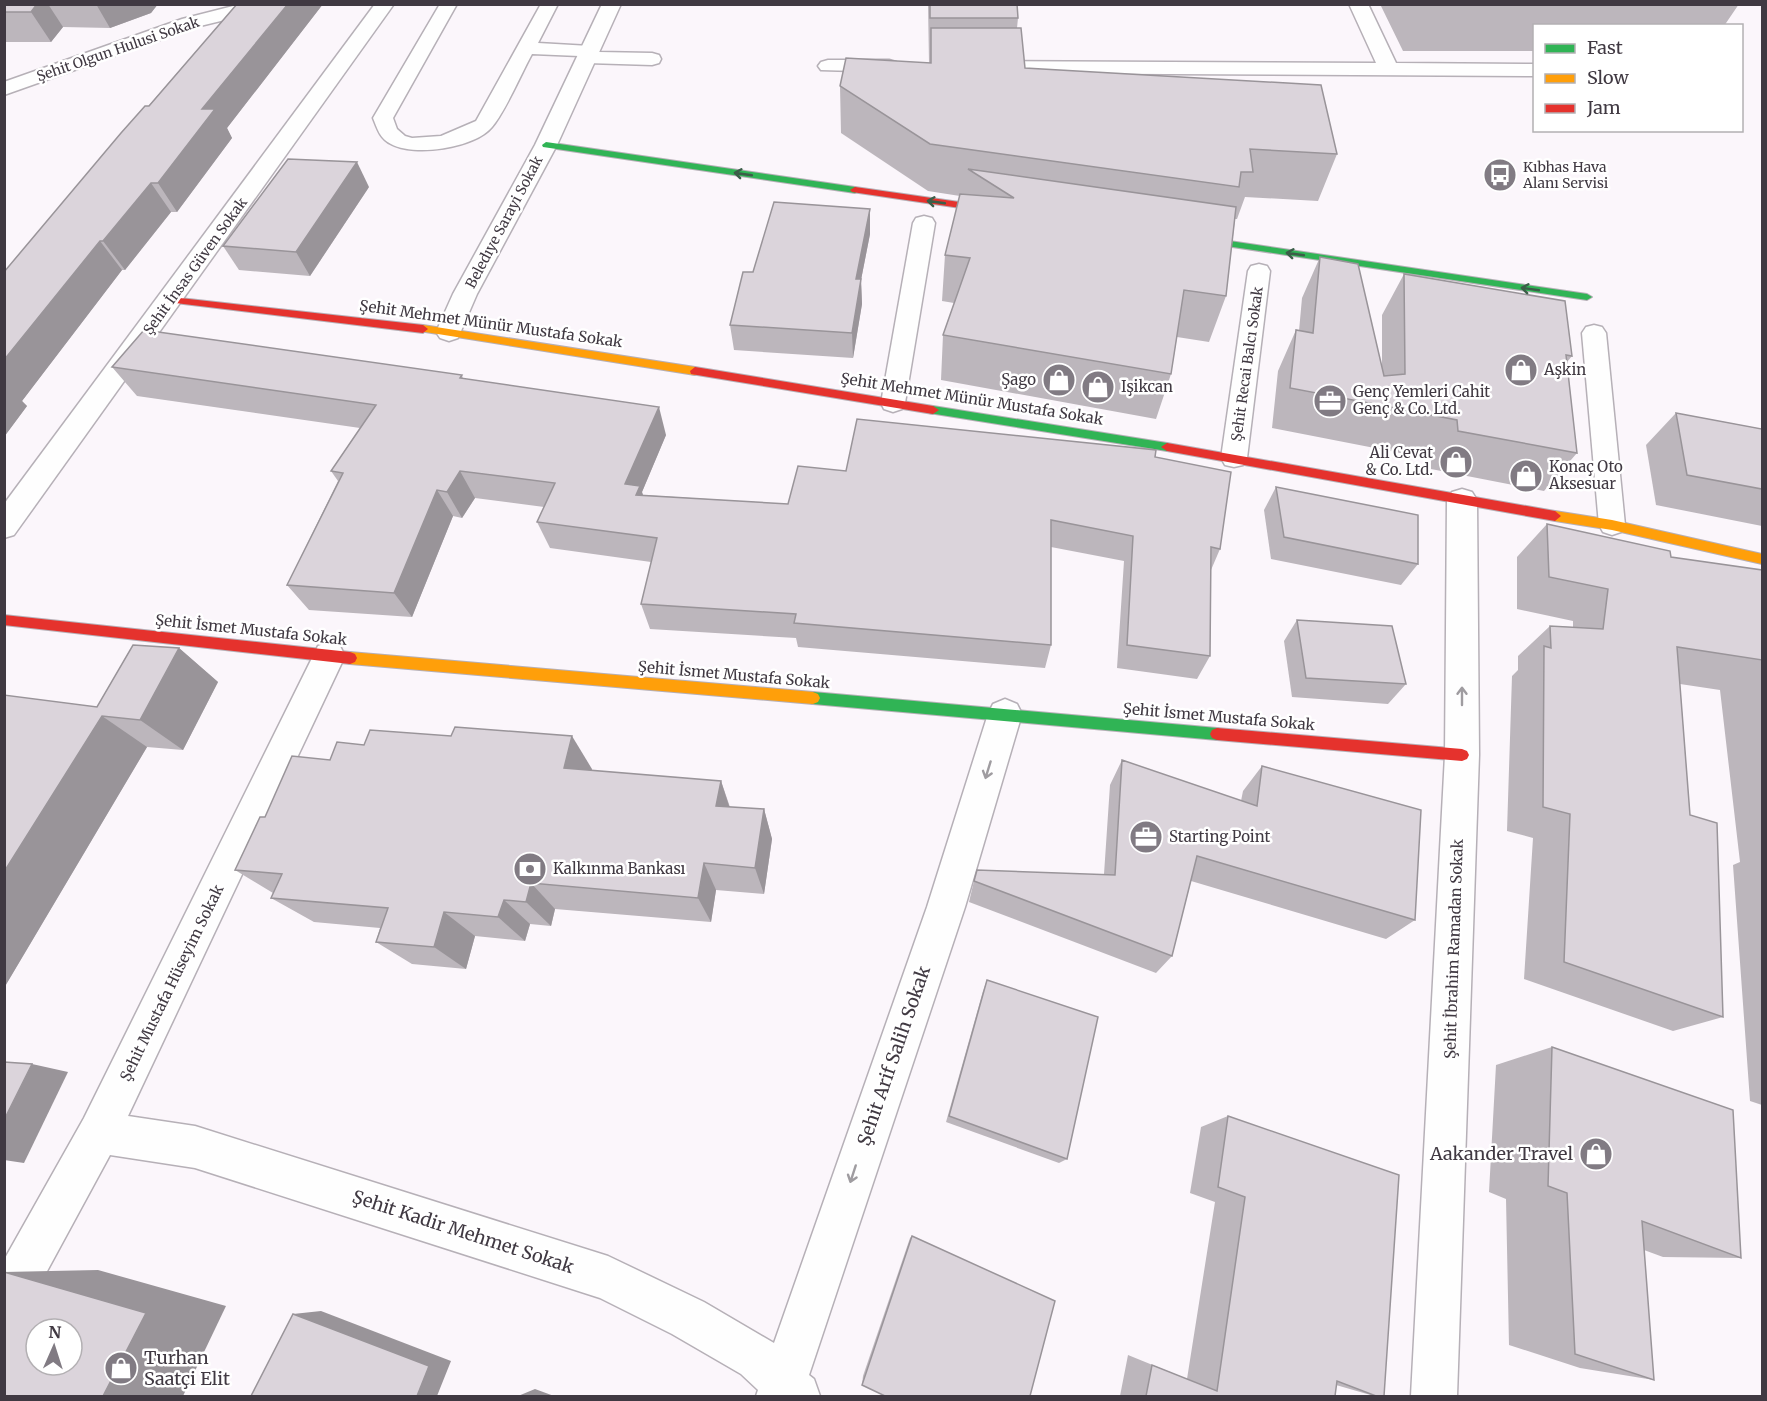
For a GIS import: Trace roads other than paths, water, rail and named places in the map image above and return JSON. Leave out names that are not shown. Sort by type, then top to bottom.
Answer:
[{"type":"street","name":"Şehit Olgun Hulusi Sokak","points":[[4,89],[46,72],[189,23],[267,4]]},
{"type":"street","name":"Şehit İnsas Güven Sokak","points":[[4,527],[385,4]]},
{"type":"street","name":"Beledıye Sarayi Sokak","points":[[449,332],[465,294],[546,146],[612,4]]},
{"type":"street","points":[[1358,4],[1389,69]]},
{"type":"street","points":[[828,66],[912,66]]},
{"type":"street","points":[[959,67],[1533,70]]},
{"type":"street","points":[[4,69],[46,72]]},
{"type":"street","points":[[546,146],[1014,213]]},
{"type":"street","points":[[1178,237],[1587,297]]},
{"type":"street","name":"Şehit Mehmet Münür Mustafa Sokak","points":[[171,300],[449,332],[1234,458],[1612,525],[1762,559]]},
{"type":"street","name":"Şehit İbrahim Ramadan Sokak","points":[[1434,1396],[1462,755],[1462,500]]},
{"type":"street","name":"Şehit İsmet Mustafa Sokak","points":[[4,620],[329,656],[1462,755]]},
{"type":"street","name":"Şehit Mustafa Hüseyim Sokak","points":[[4,1305],[99,1133],[329,656]]},
{"type":"street","name":"Şehit Arif Salih Sokak","points":[[786,1393],[855,1169],[946,907],[1005,714]]},
{"type":"street","name":"Şehit Kadir Mehmet Sokak","points":[[99,1133],[195,1147],[608,1278],[688,1318],[757,1358],[786,1393]]},
{"type":"lane","points":[[449,4],[383,118],[385,128],[393,136],[414,144],[454,140],[474,132],[490,117],[550,4]]},
{"type":"lane","points":[[527,48],[652,59]]},
{"type":"lane","points":[[893,403],[924,224]]},
{"type":"lane","name":"Şehit Recai Balcı Sokak","points":[[1234,458],[1259,271]]},
{"type":"lane","points":[[1594,333],[1612,525]]},
{"type":"place","name":"Kıbhas Hava Alanı Servisi","points":[[1500,175]]},
{"type":"place","name":"Aşkin","points":[[1521,370]]},
{"type":"place","name":"Şago","points":[[1059,380]]},
{"type":"place","name":"Işikcan","points":[[1098,387]]},
{"type":"place","name":"Genç Yemleri Cahit Genç & Co. Ltd.","points":[[1330,401]]},
{"type":"place","name":"Ali Cevat & Co. Ltd.","points":[[1456,462]]},
{"type":"place","name":"Konaç Oto Aksesuar","points":[[1526,476]]},
{"type":"place","name":"Starting Point","points":[[1146,837]]},
{"type":"place","name":"Kalkınma Bankası","points":[[530,869]]},
{"type":"place","name":"Aakander Travel","points":[[1596,1154]]},
{"type":"place","name":"Turhan Saatçi Elit","points":[[121,1368]]}]
